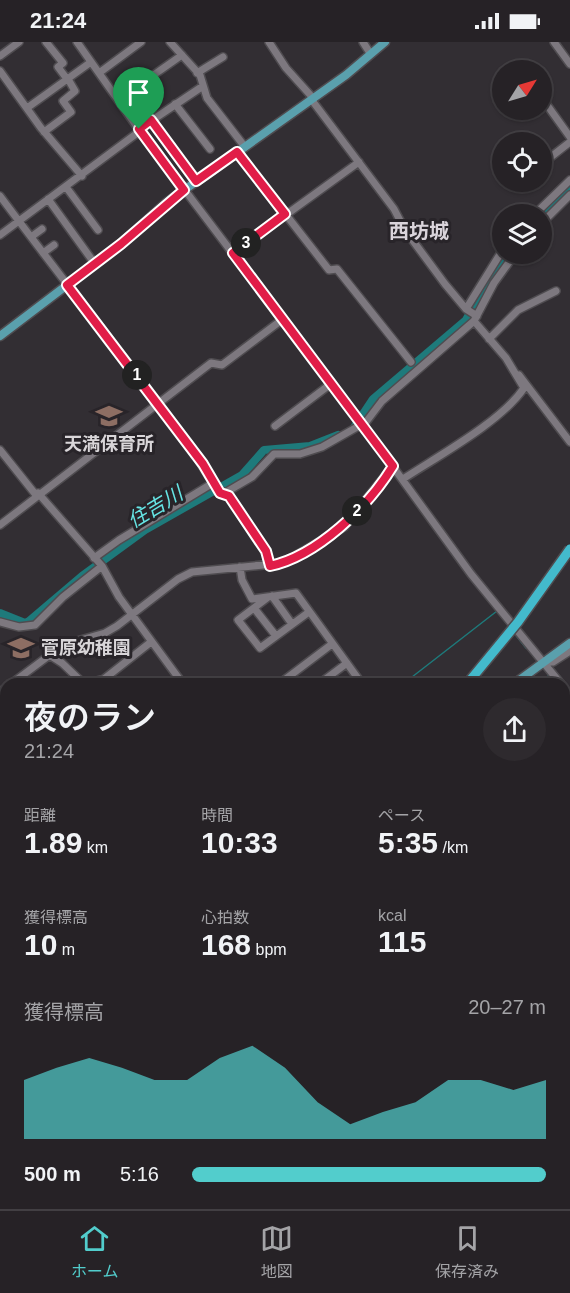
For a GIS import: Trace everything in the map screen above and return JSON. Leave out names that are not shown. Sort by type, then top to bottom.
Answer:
[{"type":"highway","points":[[472,678],[518,622],[570,549]]},
{"type":"main road","points":[[0,336],[95,264],[184,190],[346,75],[385,42]]},
{"type":"main road","points":[[522,678],[570,643]]},
{"type":"street","points":[[0,56],[19,42]]},
{"type":"street","points":[[44,132],[71,112],[63,101],[75,91],[58,67],[63,63],[46,42]]},
{"type":"street","points":[[77,42],[184,190],[332,383],[471,574],[556,678]]},
{"type":"street","points":[[99,73],[141,42]]},
{"type":"street","points":[[170,42],[197,73],[207,98],[285,214],[328,270],[338,269],[411,362]]},
{"type":"street","points":[[269,42],[286,68],[312,98],[394,209],[405,230],[489,339],[531,387],[570,442]]},
{"type":"street","points":[[363,42],[370,53]]},
{"type":"street","points":[[554,42],[570,64]]},
{"type":"street","points":[[118,100],[182,56]]},
{"type":"street","points":[[197,73],[223,57]]},
{"type":"street","points":[[27,108],[91,62]]},
{"type":"street","points":[[0,71],[44,132],[82,176]]},
{"type":"street","points":[[0,235],[82,176],[151,120],[203,86]]},
{"type":"street","points":[[176,104],[210,149]]},
{"type":"street","points":[[552,112],[570,137]]},
{"type":"street","points":[[151,120],[196,181]]},
{"type":"street","points":[[552,156],[570,142]]},
{"type":"street","points":[[233,253],[359,162]]},
{"type":"street","points":[[545,204],[570,180]]},
{"type":"street","points":[[66,187],[98,230]]},
{"type":"street","points":[[552,213],[570,195]]},
{"type":"street","points":[[0,196],[158,402],[203,464],[213,483],[223,494],[229,496],[266,551],[270,566]]},
{"type":"street","points":[[48,199],[95,264]]},
{"type":"street","points":[[31,237],[42,229]]},
{"type":"street","points":[[43,253],[54,245]]},
{"type":"street","points":[[466,309],[494,264]]},
{"type":"street","points":[[223,494],[252,477],[274,454],[300,454],[337,441],[362,425],[382,400],[475,318],[508,264]]},
{"type":"street","points":[[489,339],[518,310],[556,291]]},
{"type":"street","points":[[0,525],[37,494],[211,363],[222,365],[283,319]]},
{"type":"street","points":[[403,479],[476,431],[517,399],[524,388],[510,365]]},
{"type":"street","points":[[275,426],[332,383]]},
{"type":"street","points":[[0,450],[102,566],[133,616],[179,678]]},
{"type":"street","points":[[18,678],[63,645],[105,633],[133,616],[178,579],[192,572],[283,563],[344,527],[393,466]]},
{"type":"street","points":[[94,558],[119,540],[213,483]]},
{"type":"street","points":[[0,622],[2,620],[18,627],[35,625],[63,597],[102,566]]},
{"type":"street","points":[[240,567],[242,580],[252,599],[296,593],[358,678]]},
{"type":"street","points":[[270,597],[238,620],[260,648],[309,612]]},
{"type":"street","points":[[270,597],[292,624]]},
{"type":"street","points":[[254,608],[276,636]]},
{"type":"street","points":[[107,678],[152,642]]},
{"type":"street","points":[[287,678],[333,644]]},
{"type":"street","points":[[543,662],[553,662],[570,651]]},
{"type":"street","points":[[48,654],[78,678]]},
{"type":"street","points":[[328,678],[347,663]]},
{"type":"waterway","name":"住吉川","points":[[552,206],[570,188]]},
{"type":"waterway","name":"住吉川","points":[[355,426],[373,399],[466,320],[485,285],[500,264]]},
{"type":"waterway","name":"住吉川","points":[[0,613],[25,623],[29,621],[82,576],[145,530],[242,475],[264,450],[310,446],[338,435]]},
{"type":"waterway","points":[[411,678],[497,611]]},
{"type":"waterway","points":[[514,633],[526,648]]},
{"type":"place","name":"天満保育所","points":[[109,416]]},
{"type":"place","name":"菅原幼稚園","points":[[21,648]]},
{"type":"district","name":"西坊城","points":[[419,231]]},
{"type":"route","points":[[151,120],[196,181],[237,152],[285,214],[233,253],[393,466],[385,479],[344,527],[283,563],[270,566],[266,551],[229,496],[220,493],[203,464],[158,402],[67,285],[121,244],[184,190],[139,129],[151,120]]}]
